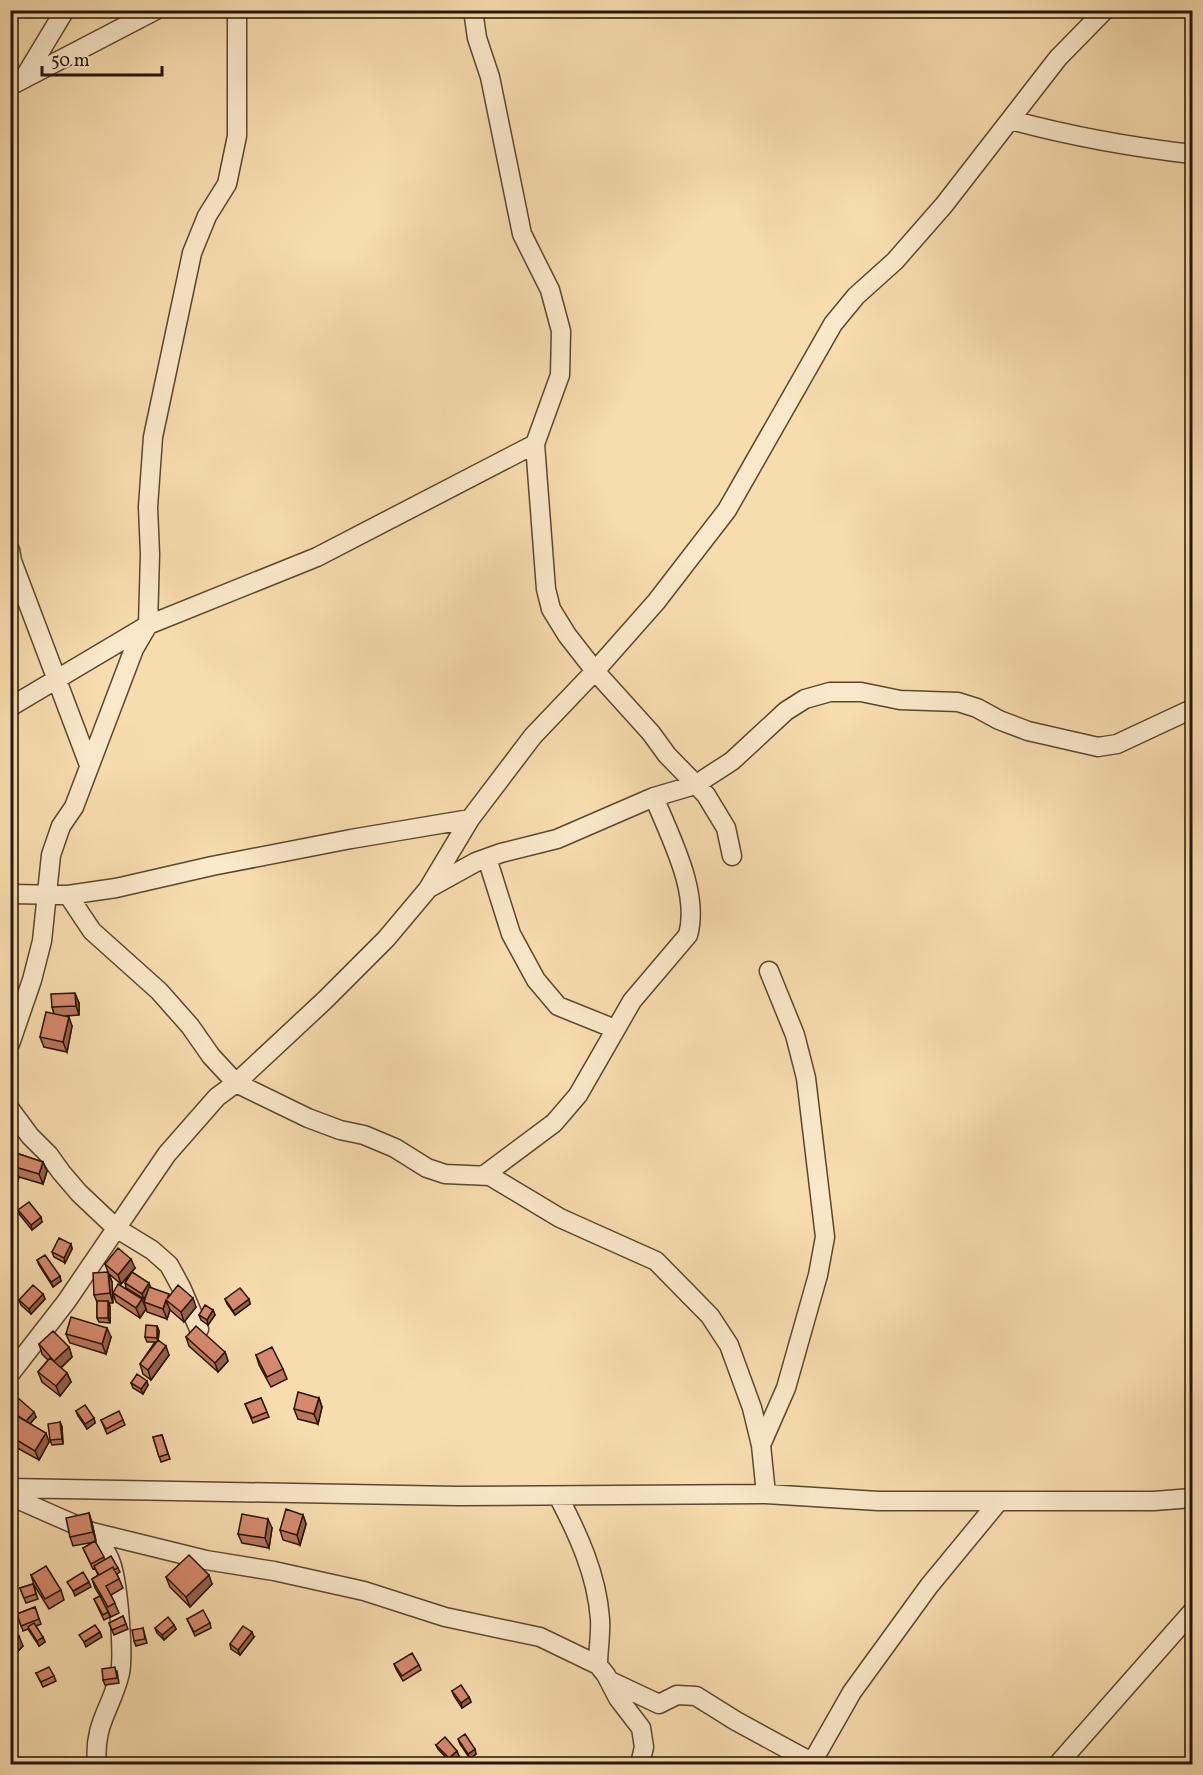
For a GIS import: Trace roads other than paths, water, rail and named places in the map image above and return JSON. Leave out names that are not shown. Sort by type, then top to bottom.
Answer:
[{"type":"street","points":[[17,82],[64,10]]},
{"type":"street","points":[[17,82],[156,10]]},
{"type":"street","points":[[10,1044],[32,980],[42,941],[51,855],[61,826],[74,807],[134,650],[148,625],[150,554],[148,507],[153,437],[192,253],[207,216],[227,184],[237,136],[237,10]]},
{"type":"street","points":[[473,10],[477,38],[490,77],[522,234],[550,290],[561,331],[560,375],[535,444],[546,589],[550,609],[595,671],[651,733],[675,764],[706,795],[726,828],[732,856]]},
{"type":"street","points":[[10,1374],[66,1302],[166,1154],[217,1097],[236,1083],[325,1000],[386,939],[428,889],[470,819],[532,736],[595,671],[656,602],[728,510],[833,324],[856,296],[895,261],[930,221],[1058,58],[1105,10]]},
{"type":"street","points":[[1011,120],[1047,130],[1149,149],[1192,153]]},
{"type":"street","points":[[10,707],[148,625],[317,557],[535,444]]},
{"type":"street","points":[[10,550],[12,561],[89,765]]},
{"type":"street","points":[[428,889],[487,858],[557,839],[654,797],[695,785],[732,761],[786,711],[805,699],[830,692],[861,692],[900,700],[958,702],[1028,731],[1098,747],[1117,744],[1192,709]]},
{"type":"street","points":[[654,797],[675,764]]},
{"type":"street","points":[[483,1176],[554,1123],[578,1095],[632,1001],[688,935],[692,923],[689,887],[654,797]]},
{"type":"street","points":[[10,894],[69,895],[116,888],[212,866],[470,819]]},
{"type":"street","points":[[487,858],[511,934],[536,980],[558,1006],[615,1029]]},
{"type":"street","points":[[69,895],[92,931],[159,991],[190,1026],[210,1056],[236,1083],[308,1118],[340,1130],[364,1135],[395,1148],[427,1168],[445,1174],[490,1176],[560,1218],[656,1261],[710,1316],[729,1346],[752,1408],[761,1445],[766,1494]]},
{"type":"street","points":[[761,1445],[786,1388],[818,1275],[825,1237],[806,1078],[795,1035],[769,971]]},
{"type":"street","points":[[10,1109],[61,1172],[116,1228],[152,1250],[169,1265],[182,1287],[199,1329]]},
{"type":"street","points":[[10,1488],[458,1496],[766,1494],[879,1501],[1154,1501],[1192,1498]]},
{"type":"street","points":[[10,1496],[92,1532],[206,1560],[274,1571],[364,1591],[445,1617],[540,1637],[598,1665],[610,1681],[618,1698],[641,1728],[644,1747],[640,1764]]},
{"type":"street","points":[[558,1496],[580,1539],[595,1588],[600,1619],[598,1665]]},
{"type":"street","points":[[610,1681],[659,1704],[677,1695],[696,1696],[735,1721],[813,1764],[852,1692],[929,1586],[999,1501]]},
{"type":"street","points":[[92,1532],[111,1562],[116,1585],[121,1647],[121,1671],[101,1721],[95,1747],[97,1764]]},
{"type":"street","points":[[1058,1764],[1192,1612]]}]
